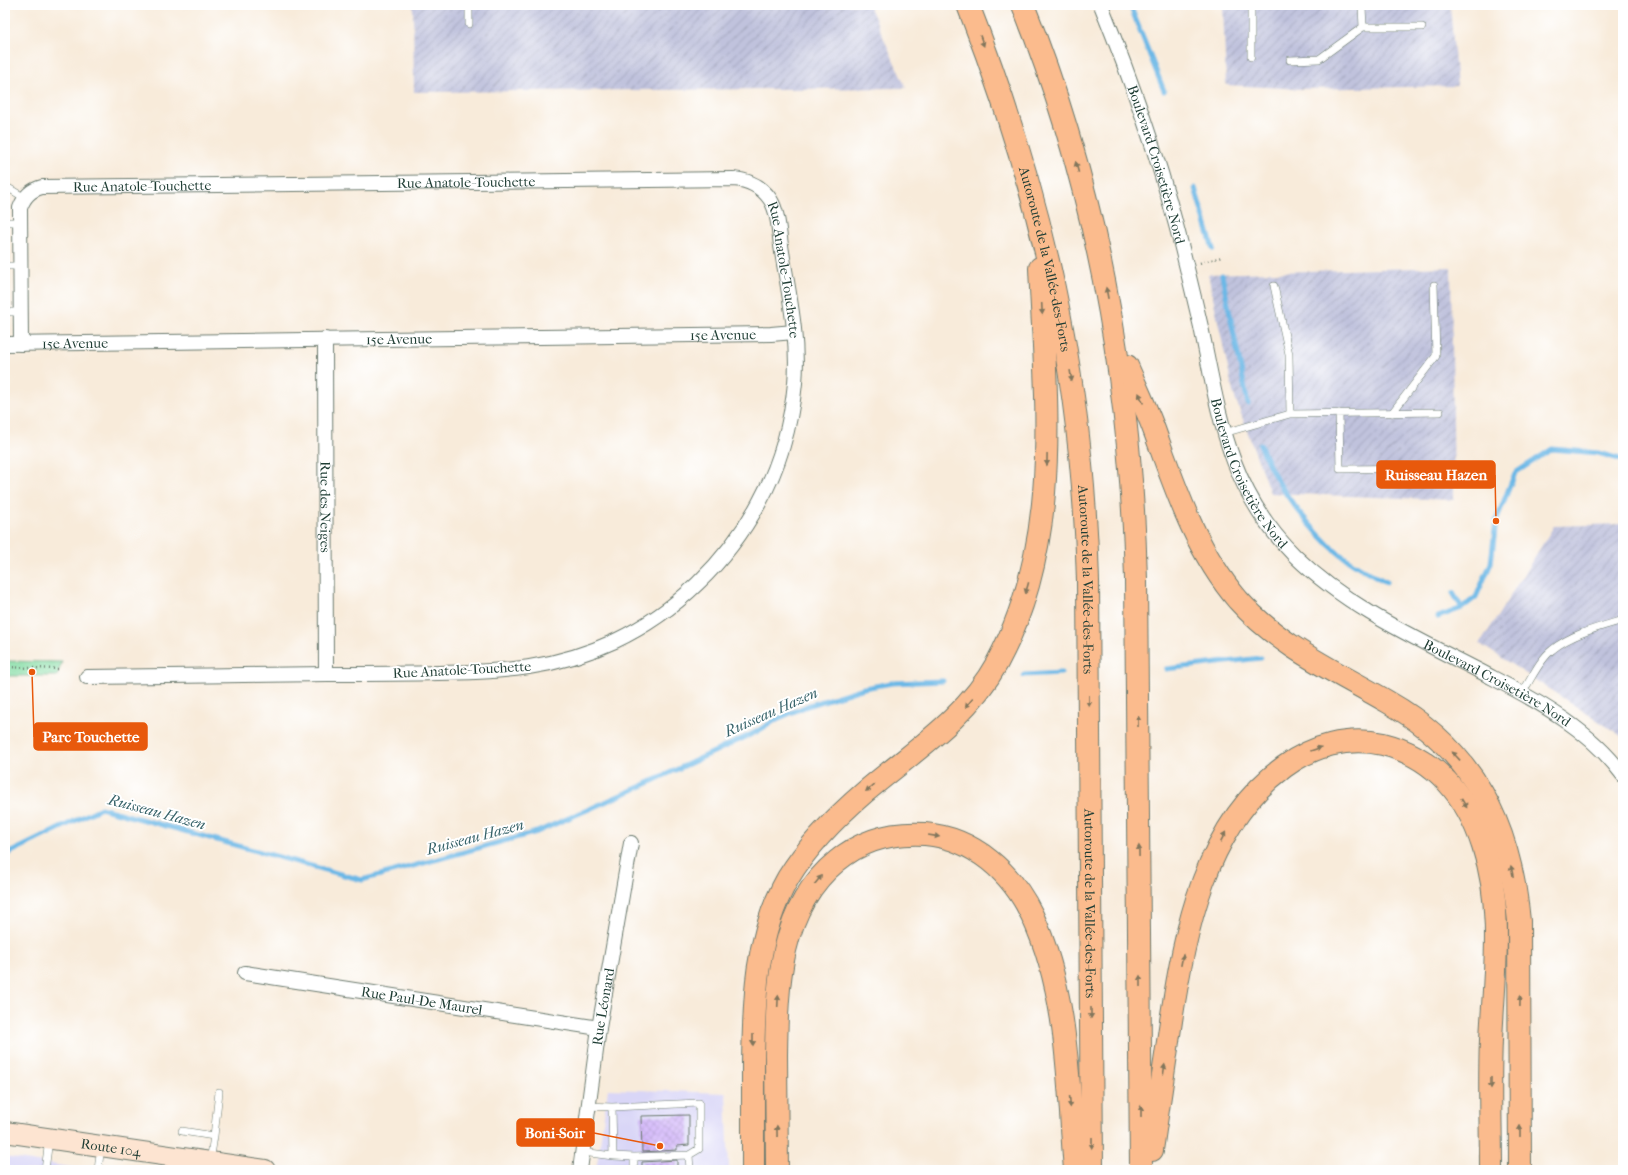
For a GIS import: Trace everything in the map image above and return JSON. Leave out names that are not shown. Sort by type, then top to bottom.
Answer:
[{"type":"highway","name":"Autoroute de la Vallée-des-Forts","points":[[968,5],[1004,104],[1037,215],[1056,292],[1070,371],[1081,461],[1087,534],[1083,1168]]},
{"type":"highway","points":[[1023,5],[1051,81],[1075,161],[1102,270],[1126,414],[1134,514],[1145,1167]]},
{"type":"highway","points":[[753,1170],[754,996],[762,946],[780,896],[799,863],[828,826],[866,791],[932,739],[976,696],[998,662],[1024,600],[1040,536],[1047,465],[1037,215]]},
{"type":"highway","points":[[1113,332],[1156,434],[1169,476],[1184,510],[1209,558],[1230,588],[1263,624],[1291,646],[1326,668],[1401,709],[1427,729],[1465,766],[1491,808],[1509,858],[1516,888],[1519,921],[1520,1170]]},
{"type":"highway","points":[[1145,1167],[1175,995],[1190,924],[1205,876],[1224,835],[1239,812],[1257,790],[1286,765],[1318,748],[1339,743],[1360,741],[1382,744],[1406,751],[1435,769],[1460,796],[1472,817],[1483,845],[1492,882],[1496,923],[1491,1044],[1491,1170]]},
{"type":"highway","points":[[777,1170],[776,1053],[778,997],[784,953],[792,926],[803,902],[813,886],[842,856],[865,843],[878,839],[909,834],[943,837],[956,841],[979,853],[1006,876],[1027,906],[1048,960],[1061,1012],[1083,1168]]},
{"type":"main road","name":"Route 104","points":[[5,1132],[265,1170]]},
{"type":"street","name":"Boulevard Croisetière Nord","points":[[1101,5],[1132,85],[1157,160],[1186,267],[1224,433],[1239,474],[1263,516],[1282,542],[1320,579],[1364,610],[1522,693],[1562,718],[1609,758],[1623,775]]},
{"type":"street","name":"Rue Anatole-Touchette","points":[[25,198],[37,188],[47,187],[739,179],[751,183],[761,189],[770,198],[775,209],[794,332],[796,371],[791,411],[784,441],[773,473],[760,502],[742,532],[715,566],[692,588],[652,620],[627,635],[598,648],[553,664],[528,669],[473,672],[87,677]]},
{"type":"street","points":[[21,344],[20,208],[25,198]]},
{"type":"street","name":"15e Avenue","points":[[5,344],[771,334],[794,332]]},
{"type":"street","name":"Rue des Neiges","points":[[325,339],[326,674]]},
{"type":"street","name":"Rue Léonard","points":[[580,1170],[587,1106],[599,1028],[631,843]]},
{"type":"street","name":"Rue Paul-De Maurel","points":[[245,973],[599,1028]]},
{"type":"lane","points":[[469,5],[469,24]]},
{"type":"lane","points":[[1251,5],[1251,57]]},
{"type":"lane","points":[[1360,5],[1362,7],[1363,27]]},
{"type":"lane","points":[[1290,60],[1318,59],[1363,27],[1422,27]]},
{"type":"lane","points":[[5,186],[25,198]]},
{"type":"lane","points":[[5,222],[20,222]]},
{"type":"lane","points":[[5,266],[20,266]]},
{"type":"lane","points":[[1392,413],[1436,356],[1434,285]]},
{"type":"lane","points":[[1274,286],[1289,354],[1290,414]]},
{"type":"lane","points":[[5,312],[21,312]]},
{"type":"lane","points":[[1224,433],[1290,414],[1440,412]]},
{"type":"lane","points":[[1339,413],[1340,469],[1445,468]]},
{"type":"lane","points":[[1522,693],[1552,650],[1591,630],[1623,620]]},
{"type":"lane","points":[[210,1162],[219,1092]]},
{"type":"lane","points":[[582,1152],[634,1157],[689,1155],[699,1149],[699,1103],[612,1107],[587,1106]]},
{"type":"lane","points":[[612,1107],[613,1156]]},
{"type":"lane","points":[[182,1131],[214,1136]]},
{"type":"lane","points":[[45,1170],[49,1138]]},
{"type":"lane","points":[[98,1170],[102,1146]]},
{"type":"lane","points":[[689,1155],[690,1170]]},
{"type":"lane","points":[[634,1157],[634,1170]]},
{"type":"lane","points":[[5,1169],[12,1170]]},
{"type":"path","points":[[1186,267],[1222,257]]},
{"type":"path","points":[[5,667],[59,668]]},
{"type":"shaded area","points":[[413,5],[869,5],[906,88],[414,92]]},
{"type":"shaded area","points":[[1223,5],[1450,5],[1457,86],[1302,89],[1226,85]]},
{"type":"shaded area","points":[[1451,267],[1454,500],[1270,493],[1233,392],[1208,274]]},
{"type":"shaded area","points":[[1623,524],[1623,737],[1480,644],[1554,526]]},
{"type":"shaded area","points":[[608,1089],[726,1093],[729,1170],[596,1170]]},
{"type":"shaded area","points":[[5,1157],[76,1168],[75,1170],[5,1170]]},
{"type":"green space","points":[[5,661],[62,662],[57,676],[5,676]]},
{"type":"building","points":[[689,1115],[689,1145],[677,1146],[677,1150],[642,1152],[641,1116]]},
{"type":"building","points":[[677,1160],[677,1170],[642,1170],[642,1162]]},
{"type":"waterway","points":[[1130,5],[1164,91]]},
{"type":"waterway","points":[[1195,188],[1213,249]]},
{"type":"waterway","points":[[1222,275],[1248,404]]},
{"type":"waterway","points":[[1260,444],[1280,485],[1318,534],[1342,556],[1386,582]]},
{"type":"waterway","name":"Ruisseau Hazen","points":[[1438,617],[1462,608],[1476,597],[1491,563],[1496,521],[1515,473],[1552,449],[1598,453],[1623,460]]},
{"type":"waterway","points":[[1453,593],[1462,608]]},
{"type":"waterway","name":"Ruisseau Hazen","points":[[1166,669],[1261,658]]},
{"type":"waterway","name":"Ruisseau Hazen","points":[[1024,675],[1061,673]]},
{"type":"waterway","name":"Ruisseau Hazen","points":[[5,855],[101,808],[362,880],[537,832],[646,784],[756,732],[777,719],[807,706],[864,688],[892,683],[943,681]]},
{"type":"place","name":"Ruisseau Hazen","points":[[1496,521]]},
{"type":"place","name":"Parc Touchette","points":[[32,672]]},
{"type":"place","name":"Boni-Soir","points":[[660,1146]]}]
